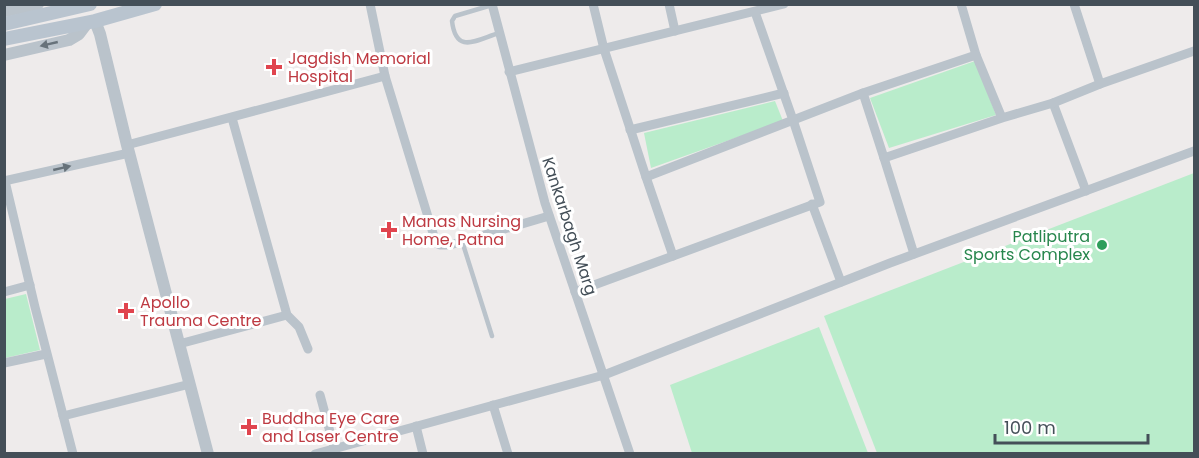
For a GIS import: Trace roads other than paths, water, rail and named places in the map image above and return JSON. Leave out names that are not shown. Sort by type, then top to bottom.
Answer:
[{"type":"main road","points":[[4,39],[91,22],[155,4]]},
{"type":"main road","points":[[4,24],[85,5]]},
{"type":"street","points":[[4,11],[38,4]]},
{"type":"street","points":[[370,4],[385,76],[436,243],[444,246],[549,216]]},
{"type":"street","points":[[593,4],[604,49],[673,256]]},
{"type":"street","points":[[669,4],[675,31]]},
{"type":"street","points":[[509,72],[750,10],[784,4]]},
{"type":"street","points":[[961,4],[976,55],[1002,118]]},
{"type":"street","points":[[1074,4],[1100,84]]},
{"type":"street","name":"Kankarbagh Marg","points":[[492,5],[549,216],[630,453]]},
{"type":"street","points":[[575,292],[820,202],[784,93],[750,10]]},
{"type":"street","points":[[4,55],[69,40],[91,22],[100,34],[208,453]]},
{"type":"street","points":[[884,158],[1053,103],[1194,51]]},
{"type":"street","points":[[646,177],[863,93],[976,55]]},
{"type":"street","points":[[73,453],[46,354],[5,181],[128,149],[385,76]]},
{"type":"street","points":[[630,130],[784,93]]},
{"type":"street","points":[[863,93],[914,254]]},
{"type":"street","points":[[1053,103],[1086,190]]},
{"type":"street","points":[[232,118],[286,315],[299,327],[308,349]]},
{"type":"street","points":[[315,453],[335,451],[416,426],[604,375],[914,254],[1194,151]]},
{"type":"street","points":[[812,204],[841,282]]},
{"type":"street","points":[[4,292],[30,285]]},
{"type":"street","points":[[179,344],[286,315]]},
{"type":"street","points":[[4,363],[46,354]]},
{"type":"street","points":[[63,416],[190,384]]},
{"type":"street","points":[[320,394],[335,451]]},
{"type":"street","points":[[493,405],[508,453]]},
{"type":"street","points":[[416,426],[423,453]]},
{"type":"lane","points":[[492,5],[455,16],[452,21],[453,31],[458,40],[464,43],[499,33]]},
{"type":"lane","points":[[462,241],[492,336]]},
{"type":"place","name":"Jagdish Memorial Hospital","points":[[274,67]]},
{"type":"place","name":"Manas Nursing Home, Patna","points":[[389,230]]},
{"type":"place","name":"Patliputra Sports Complex","points":[[1102,245]]},
{"type":"place","name":"Apollo Trauma Centre","points":[[126,311]]},
{"type":"place","name":"Buddha Eye Care and Laser Centre","points":[[249,427]]}]
